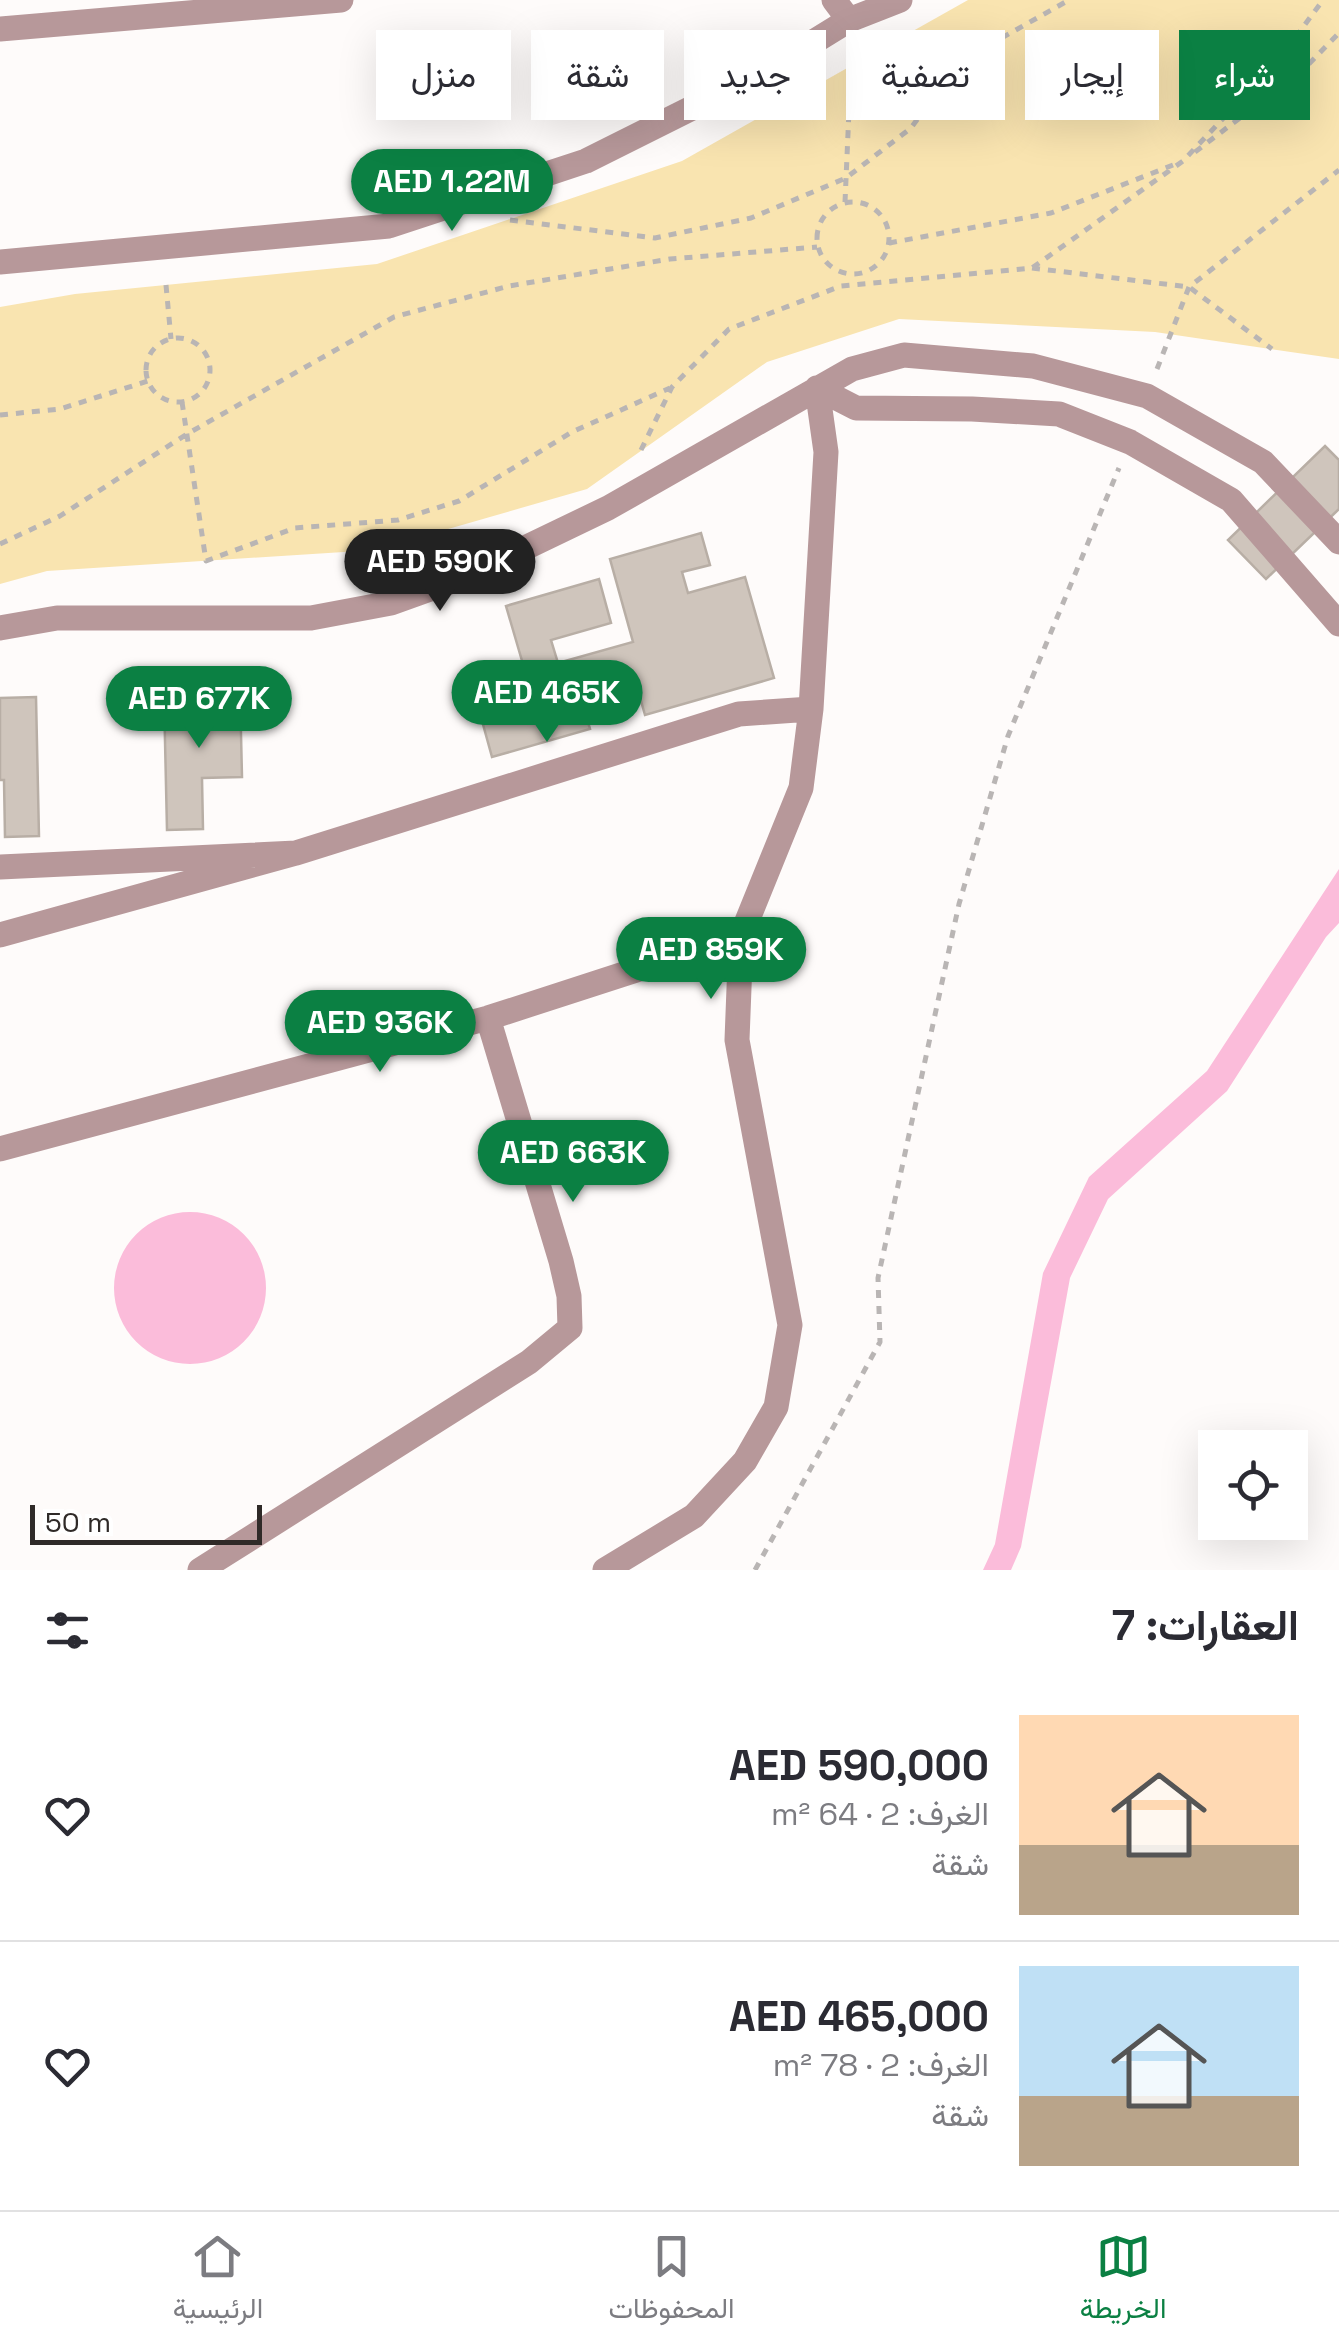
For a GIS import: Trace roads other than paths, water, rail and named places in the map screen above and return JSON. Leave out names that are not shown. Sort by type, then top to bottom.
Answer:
[{"type":"street","points":[[0,29],[341,0]]},
{"type":"street","points":[[0,262],[389,226],[586,161],[768,70],[849,7],[900,0]]},
{"type":"street","points":[[0,628],[57,618],[311,618],[391,603],[469,575],[608,508],[852,369],[904,355],[1034,366],[1147,396],[1263,462],[1339,542]]},
{"type":"street","points":[[816,388],[856,408],[1059,414],[1130,442],[1232,500],[1339,624]]},
{"type":"street","points":[[605,1570],[694,1516],[745,1461],[776,1408],[790,1325],[737,1040],[741,936],[802,788],[811,709],[826,452],[816,388]]},
{"type":"street","points":[[0,935],[296,854],[739,714],[811,709]]},
{"type":"street","points":[[0,867],[296,854]]},
{"type":"street","points":[[0,1149],[488,1018],[741,936]]},
{"type":"street","points":[[200,1570],[530,1362],[570,1328],[562,1261],[488,1018]]}]
